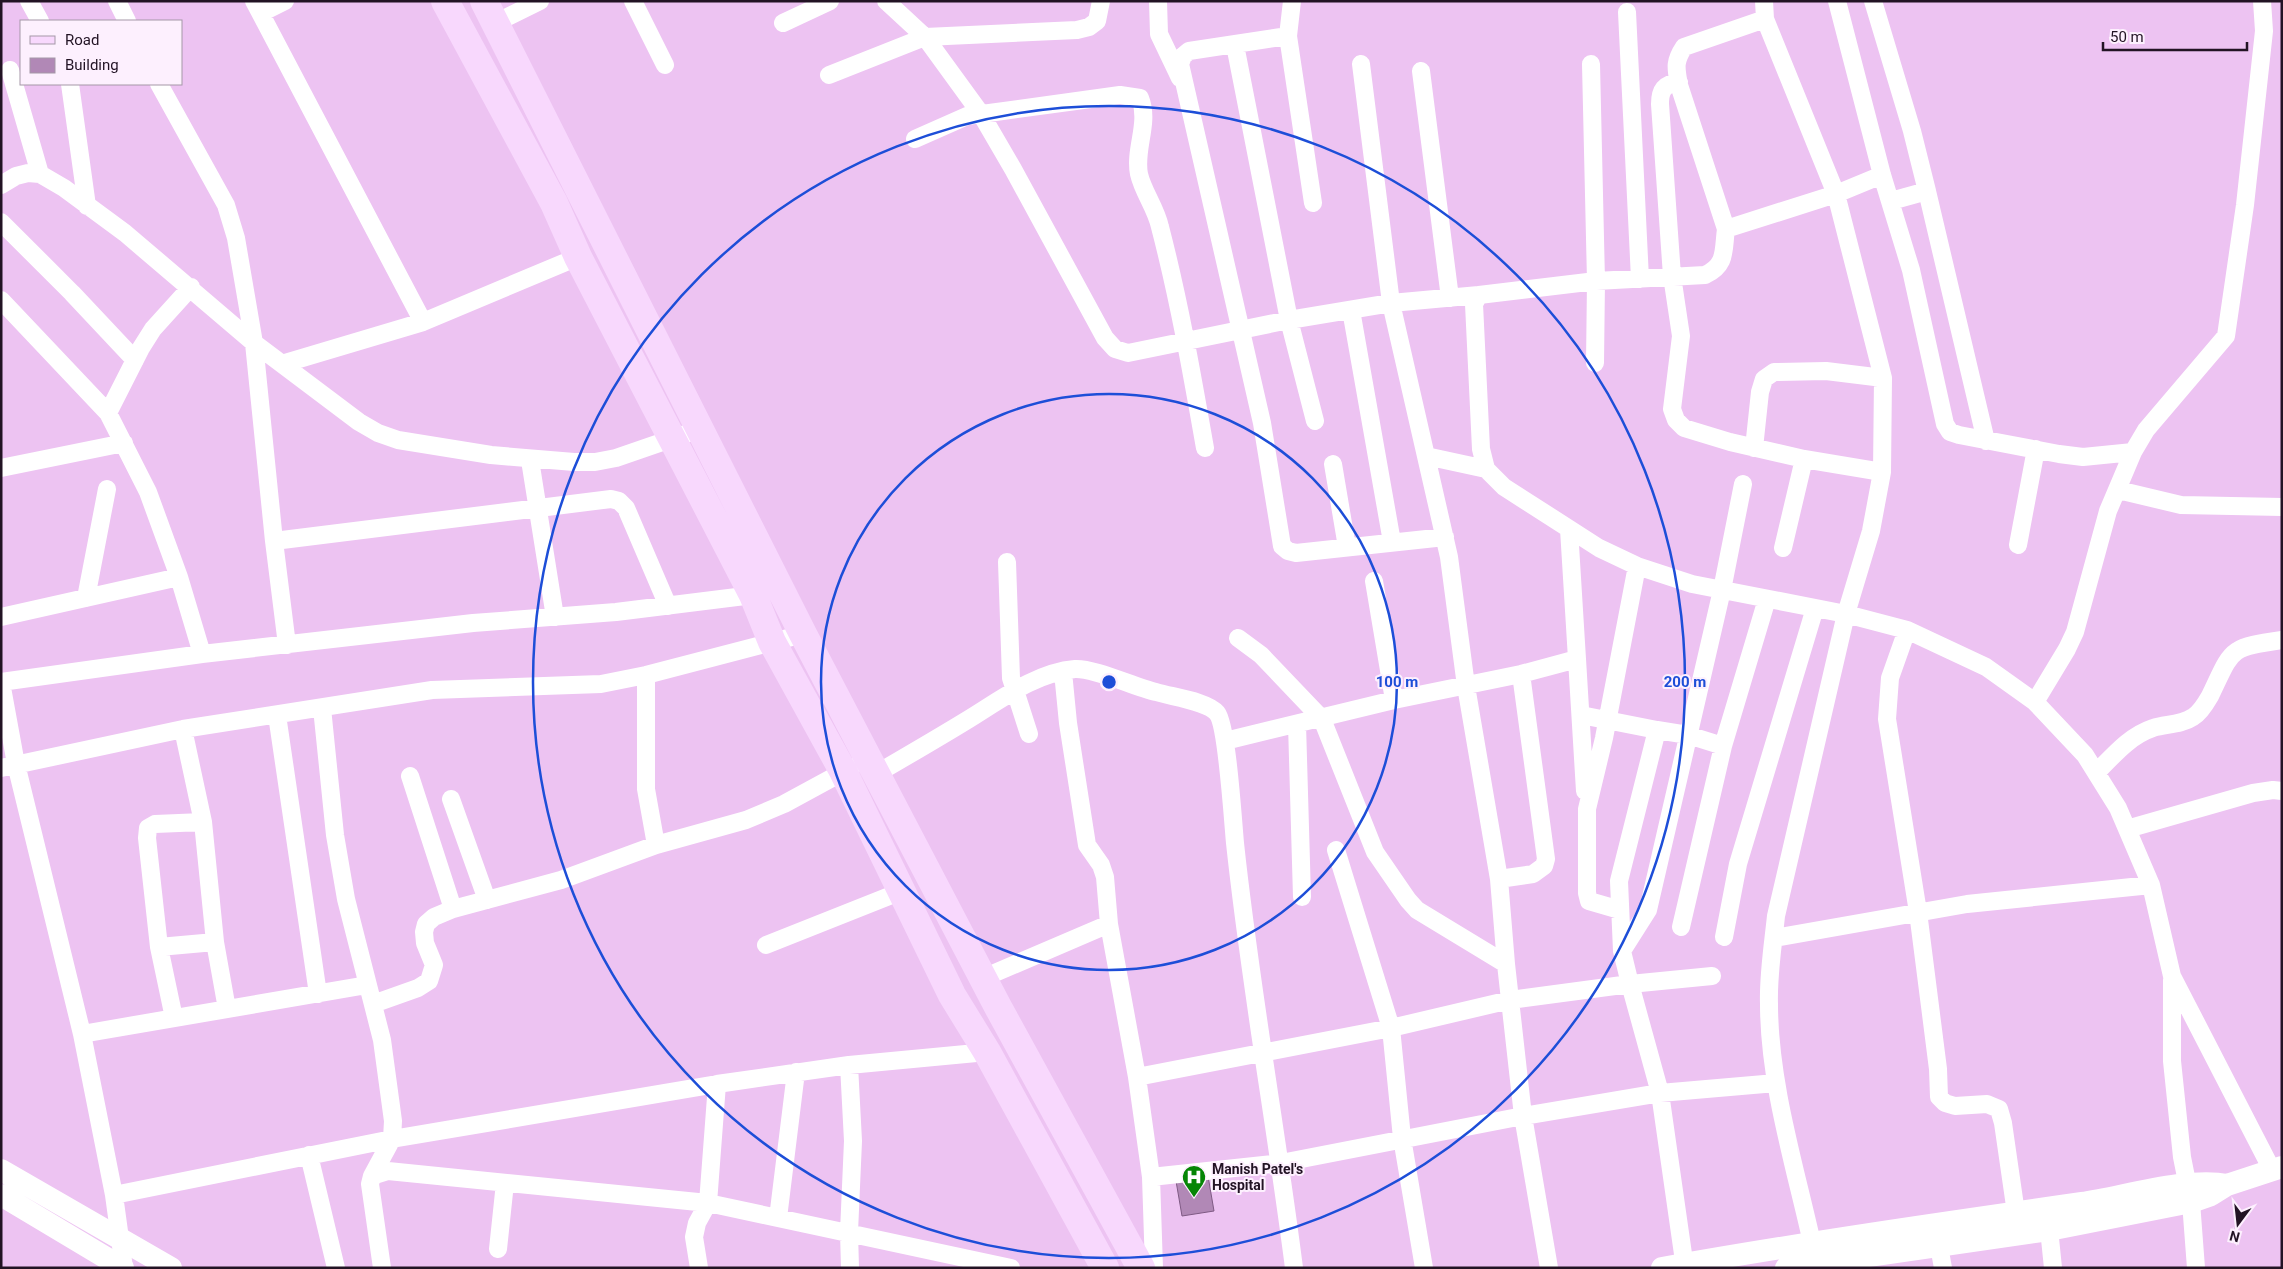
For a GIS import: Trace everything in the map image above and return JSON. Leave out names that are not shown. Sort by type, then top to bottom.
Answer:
[{"type":"main road","points":[[445,1],[554,203],[578,257],[753,595],[772,642],[843,772],[952,995],[987,1052],[1105,1268]]},
{"type":"main road","points":[[489,12],[802,634],[983,978],[1141,1268]]},
{"type":"street","points":[[29,1],[39,20]]},
{"type":"street","points":[[117,1],[126,20]]},
{"type":"street","points":[[285,1],[257,7],[423,322]]},
{"type":"street","points":[[489,12],[540,1]]},
{"type":"street","points":[[634,1],[665,65]]},
{"type":"street","points":[[784,23],[830,1]]},
{"type":"street","points":[[886,1],[925,37],[981,114],[1014,169],[1105,338],[1115,349],[1128,352],[1143,351],[1289,320],[1391,303],[1596,281],[1705,275],[1715,270],[1722,262],[1726,229],[1679,82],[1677,58],[1684,47],[1765,20]]},
{"type":"street","points":[[829,75],[925,37],[1077,30],[1089,27],[1097,21],[1101,1]]},
{"type":"street","points":[[1158,1],[1159,34],[1183,82]]},
{"type":"street","points":[[1292,1],[1288,36],[1313,203]]},
{"type":"street","points":[[1764,1],[1765,20],[1836,194],[1883,378],[1882,472],[1870,531],[1846,614],[1776,916],[1768,1004],[1776,1083],[1811,1258]]},
{"type":"street","points":[[1837,1],[1882,175],[1911,270],[1945,424],[1950,432],[1986,441],[2083,457],[2133,452]]},
{"type":"street","points":[[1873,1],[1912,131],[1986,441]]},
{"type":"street","points":[[2035,702],[2075,632],[2108,511],[2133,452],[2146,430],[2226,336],[2246,205],[2264,31],[2262,1]]},
{"type":"street","points":[[1627,12],[1640,279]]},
{"type":"street","points":[[1288,36],[1189,51],[1183,56],[1180,64],[1262,423],[1282,546],[1288,551],[1296,553],[1445,537]]},
{"type":"street","points":[[1235,45],[1289,320],[1316,421]]},
{"type":"street","points":[[1361,64],[1391,303],[1445,537],[1466,686],[1499,879],[1506,964],[1523,1116],[1549,1268]]},
{"type":"street","points":[[1590,64],[1596,281],[1594,363]]},
{"type":"street","points":[[10,70],[40,174]]},
{"type":"street","points":[[1421,71],[1450,298]]},
{"type":"street","points":[[1679,82],[1670,83],[1664,87],[1660,94],[1672,276],[1681,336],[1672,409],[1676,420],[1684,428],[1754,448],[1804,459],[1882,472]]},
{"type":"street","points":[[70,85],[87,206]]},
{"type":"street","points":[[161,85],[226,205],[236,238],[254,343],[274,541],[287,645]]},
{"type":"street","points":[[914,139],[952,121],[981,114],[1120,95],[1140,98],[1144,116],[1138,160],[1140,180],[1160,224],[1186,341],[1205,448]]},
{"type":"street","points":[[1,185],[16,176],[28,173],[40,174],[125,233],[191,287],[254,343],[359,422],[378,433],[398,440],[530,460],[594,462],[616,458],[700,429]]},
{"type":"street","points":[[1726,229],[1836,194],[1882,175]]},
{"type":"street","points":[[1891,201],[1927,191]]},
{"type":"street","points":[[1,222],[72,292],[135,360]]},
{"type":"street","points":[[282,364],[423,322],[578,257]]},
{"type":"street","points":[[108,414],[135,360],[153,330],[191,287]]},
{"type":"street","points":[[1479,295],[1474,304],[1481,449],[1486,469],[1504,487],[1599,548],[1638,566],[1692,584],[1846,614],[1907,630],[1986,667],[2035,702],[2085,755],[2118,808],[2151,885],[2172,976],[2172,1062],[2182,1157],[2189,1193],[2196,1268]]},
{"type":"street","points":[[1,300],[108,414],[148,492],[179,577],[202,654]]},
{"type":"street","points":[[1352,310],[1392,542]]},
{"type":"street","points":[[1754,448],[1760,392],[1764,378],[1774,372],[1826,371],[1883,378]]},
{"type":"street","points":[[1,468],[124,443]]},
{"type":"street","points":[[2018,545],[2036,449]]},
{"type":"street","points":[[1426,456],[1486,469]]},
{"type":"street","points":[[1783,548],[1804,459]]},
{"type":"street","points":[[530,460],[539,508],[554,617]]},
{"type":"street","points":[[1333,464],[1347,547]]},
{"type":"street","points":[[1622,951],[1648,910],[1722,590],[1743,484]]},
{"type":"street","points":[[86,598],[107,489]]},
{"type":"street","points":[[2118,490],[2181,506],[2282,507]]},
{"type":"street","points":[[274,541],[611,499],[619,501],[629,514],[668,606]]},
{"type":"street","points":[[1569,529],[1587,809],[1587,894],[1590,902],[1596,905],[1620,910]]},
{"type":"street","points":[[1007,562],[1011,678],[1029,734]]},
{"type":"street","points":[[1587,809],[1608,720],[1638,566]]},
{"type":"street","points":[[1,617],[179,577]]},
{"type":"street","points":[[1374,581],[1394,700]]},
{"type":"street","points":[[123,1268],[114,1194],[82,1034],[9,766],[1,682],[202,654],[473,623],[668,606],[753,595]]},
{"type":"street","points":[[1682,927],[1723,746],[1767,599]]},
{"type":"street","points":[[1724,937],[1738,864],[1814,608]]},
{"type":"street","points":[[1907,630],[1890,678],[1887,719],[1918,912],[1938,1069],[1939,1096],[1946,1104],[1955,1106],[1987,1104],[1998,1110],[2003,1123],[2016,1212]]},
{"type":"street","points":[[9,766],[183,729],[432,690],[601,684],[802,634]]},
{"type":"street","points":[[1238,638],[1261,655],[1322,719],[1375,852],[1408,900],[1417,910],[1506,964]]},
{"type":"street","points":[[2096,773],[2132,738],[2154,728],[2180,723],[2195,716],[2207,702],[2228,658],[2236,650],[2246,645],[2282,640]]},
{"type":"street","points":[[1225,741],[1394,700],[1521,674],[1577,659]]},
{"type":"street","points":[[374,1004],[418,988],[429,981],[434,965],[425,943],[424,932],[426,924],[434,917],[453,909],[561,880],[656,845],[765,813],[843,772],[872,766],[1024,684],[1075,669],[1089,670],[1136,687],[1208,706],[1216,711],[1220,717],[1225,741],[1239,879],[1262,1052],[1281,1163],[1294,1268]]},
{"type":"street","points":[[1063,672],[1068,722],[1083,807],[1087,845],[1101,865],[1105,877],[1109,924],[1137,1077],[1151,1178],[1154,1268]]},
{"type":"street","points":[[646,674],[646,789],[656,845]]},
{"type":"street","points":[[1499,879],[1533,874],[1544,866],[1546,859],[1521,674]]},
{"type":"street","points":[[322,708],[337,844],[346,899],[382,1040],[393,1121],[392,1139],[372,1176],[371,1192],[382,1268]]},
{"type":"street","points":[[277,715],[318,994]]},
{"type":"street","points":[[1581,715],[1688,735],[1723,746]]},
{"type":"street","points":[[1298,724],[1302,897]]},
{"type":"street","points":[[183,729],[204,822],[215,942],[227,1008]]},
{"type":"street","points":[[1657,730],[1619,881],[1620,910],[1622,951],[1660,1093],[1677,1266],[1811,1258],[1939,1246],[2048,1219],[2189,1193],[2212,1182],[2227,1185],[2277,1169],[2172,976]]},
{"type":"street","points":[[410,776],[453,909]]},
{"type":"street","points":[[2127,829],[2253,793],[2273,790],[2282,792]]},
{"type":"street","points":[[451,799],[486,900]]},
{"type":"street","points":[[174,1018],[159,947],[147,838],[148,828],[155,824],[167,822],[204,822]]},
{"type":"street","points":[[1336,850],[1391,1028],[1402,1138],[1424,1268]]},
{"type":"street","points":[[1774,938],[1967,904],[2151,885]]},
{"type":"street","points":[[766,945],[902,891]]},
{"type":"street","points":[[983,978],[1109,924]]},
{"type":"street","points":[[159,947],[215,942]]},
{"type":"street","points":[[1137,1077],[1391,1028],[1510,1000],[1630,984],[1712,976]]},
{"type":"street","points":[[82,1034],[227,1008],[367,986]]},
{"type":"street","points":[[114,1194],[392,1139],[717,1084],[849,1065],[987,1052]]},
{"type":"street","points":[[849,1065],[853,1140],[849,1232],[850,1268]]},
{"type":"street","points":[[778,1218],[796,1072]]},
{"type":"street","points":[[1151,1178],[1281,1163],[1402,1138],[1660,1093],[1776,1083]]},
{"type":"street","points":[[699,1268],[694,1236],[697,1224],[708,1203],[717,1084]]},
{"type":"street","points":[[310,1155],[336,1268]]},
{"type":"street","points":[[1,1170],[171,1268]]},
{"type":"street","points":[[372,1176],[388,1171],[708,1203],[1011,1268]]},
{"type":"street","points":[[498,1249],[505,1183]]},
{"type":"street","points":[[1,1195],[123,1268]]},
{"type":"street","points":[[1786,1268],[1811,1258],[2016,1212],[2048,1219]]},
{"type":"street","points":[[2048,1219],[2053,1268]]},
{"type":"street","points":[[1939,1246],[1943,1268]]},
{"type":"building","points":[[1208,1176],[1214,1211],[1182,1216],[1176,1181]]},
{"type":"place","name":"Manish Patel's Hospital","points":[[1194,1198]]}]
